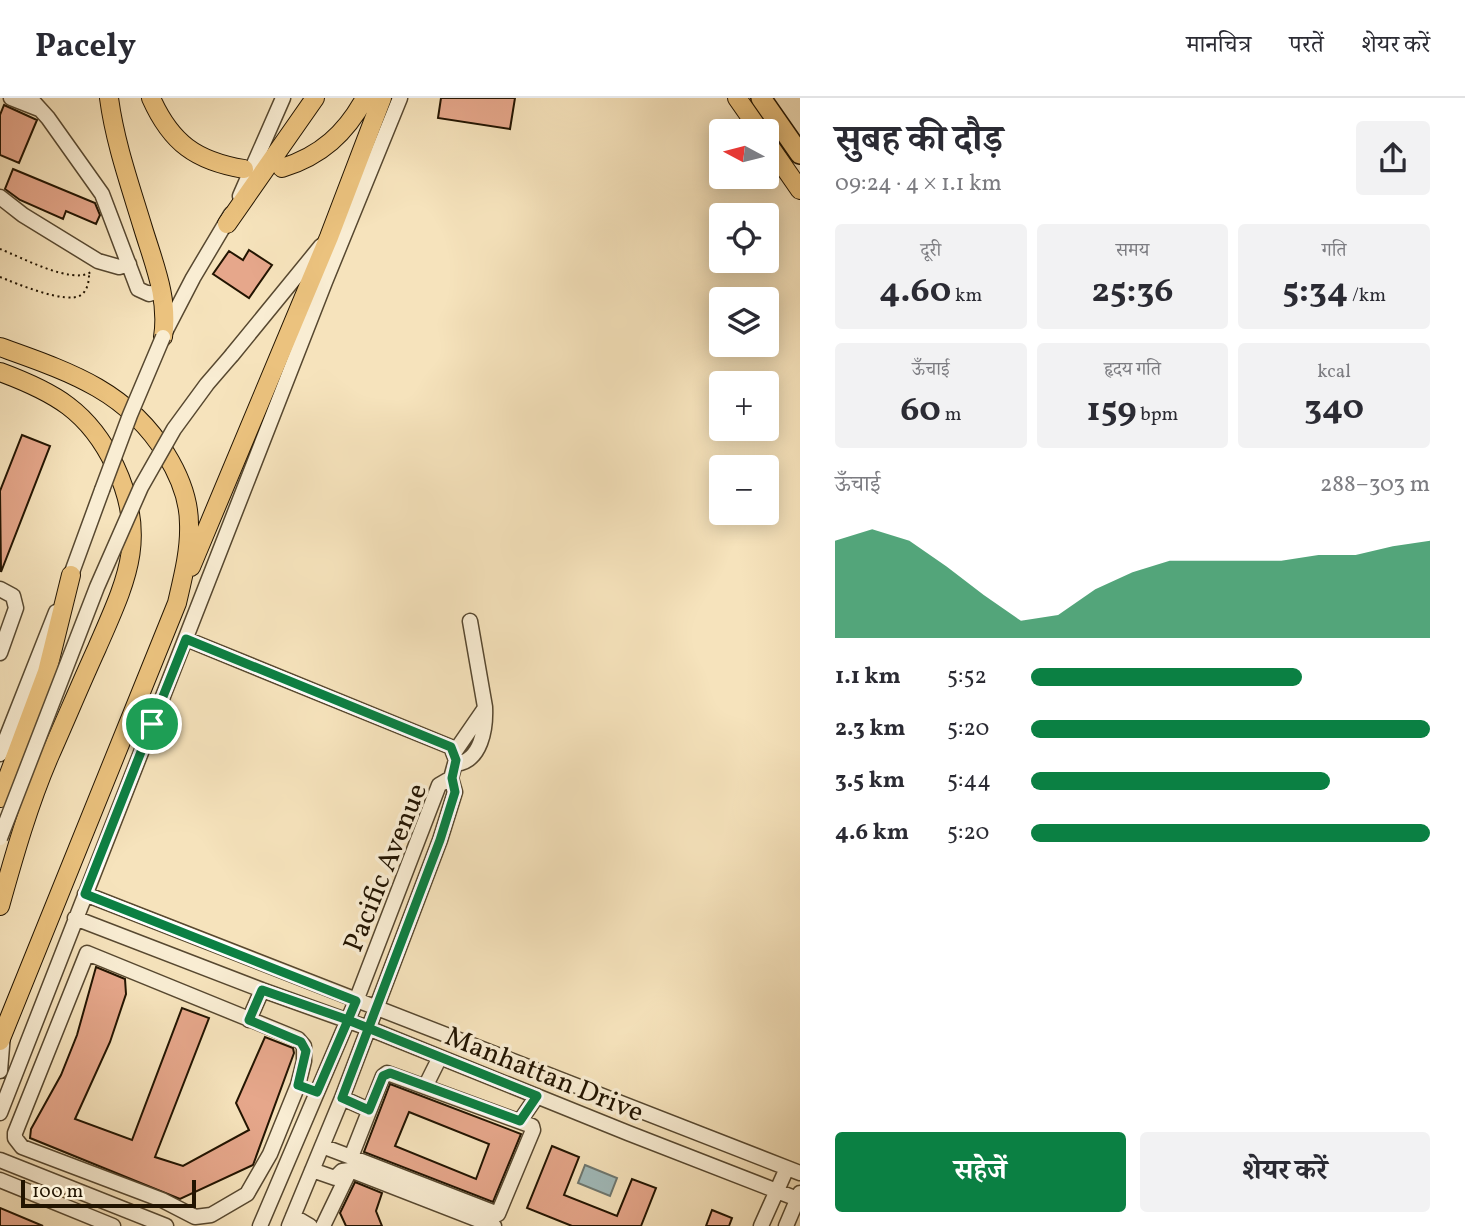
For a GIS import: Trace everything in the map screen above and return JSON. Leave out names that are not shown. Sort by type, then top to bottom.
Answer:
[{"type":"highway","points":[[761,98],[800,154]]},
{"type":"main road","points":[[109,98],[124,165],[162,290],[165,317],[163,337]]},
{"type":"main road","points":[[151,98],[167,127],[195,154],[211,162],[244,169]]},
{"type":"main road","points":[[227,224],[315,98]]},
{"type":"main road","points":[[282,168],[309,158],[334,140],[348,125],[365,98]]},
{"type":"main road","points":[[1,1037],[329,237],[382,98]]},
{"type":"main road","points":[[737,98],[752,119]]},
{"type":"main road","points":[[779,160],[800,190]]},
{"type":"main road","points":[[0,346],[78,377],[109,393],[127,406],[157,439],[180,480],[187,503],[188,546],[177,603]]},
{"type":"main road","points":[[0,372],[52,393],[83,416],[96,431],[120,475],[133,528],[125,584],[47,763],[3,888]]},
{"type":"main road","points":[[0,798],[47,672],[71,575]]},
{"type":"street","points":[[0,104],[2,98]]},
{"type":"street","points":[[11,98],[41,110]]},
{"type":"street","points":[[30,98],[102,194],[141,292],[149,294],[162,290]]},
{"type":"street","points":[[0,754],[142,385],[193,278],[227,224],[283,98]]},
{"type":"street","points":[[0,1113],[325,282],[400,98]]},
{"type":"street","points":[[0,197],[95,267],[130,264]]},
{"type":"street","points":[[0,838],[110,555],[141,487],[174,429],[207,384],[329,237]]},
{"type":"street","points":[[0,589],[13,596],[16,608],[0,653]]},
{"type":"street","points":[[454,765],[485,707],[470,621]]},
{"type":"street","points":[[186,639],[451,747],[454,765]]},
{"type":"street","name":"Pacific Avenue","points":[[260,1226],[356,1001],[439,785],[454,765]]},
{"type":"street","name":"Pacific Avenue","points":[[291,1221],[342,1098],[440,840],[455,792],[454,765]]},
{"type":"street","name":"Manhattan Drive","points":[[85,894],[793,1170]]},
{"type":"street","name":"Manhattan Drive","points":[[75,918],[348,1020],[775,1191],[799,1197]]},
{"type":"street","points":[[90,953],[301,1042],[306,1051],[298,1085],[270,1154],[247,1194],[211,1215],[195,1217],[172,1205],[22,1147],[15,1138],[15,1133],[68,1004],[84,958],[90,953]]},
{"type":"street","points":[[249,1020],[262,990]]},
{"type":"street","points":[[46,995],[68,1004]]},
{"type":"street","points":[[0,1071],[1,1037]]},
{"type":"street","points":[[425,1087],[440,1057]]},
{"type":"street","points":[[323,1226],[351,1163],[385,1073],[520,1121],[530,1125],[533,1130],[498,1214],[351,1163]]},
{"type":"street","points":[[298,1085],[317,1092]]},
{"type":"street","points":[[8,1093],[29,1100]]},
{"type":"street","points":[[520,1121],[537,1096]]},
{"type":"street","points":[[342,1098],[369,1110]]},
{"type":"street","points":[[322,1146],[351,1163],[494,1226]]},
{"type":"street","points":[[270,1154],[287,1162]]},
{"type":"street","points":[[0,1160],[165,1225],[172,1205]]},
{"type":"street","points":[[312,1170],[335,1178],[351,1163]]},
{"type":"street","points":[[761,1226],[775,1191],[793,1170]]},
{"type":"street","points":[[0,1180],[113,1226]]},
{"type":"street","points":[[786,1226],[799,1197]]},
{"type":"street","points":[[291,1221],[310,1226]]},
{"type":"path","points":[[0,249],[69,275],[86,275],[95,267]]},
{"type":"path","points":[[0,277],[27,287],[74,298],[81,296],[86,290],[95,267]]},
{"type":"water","points":[[585,1165],[617,1178],[610,1196],[578,1183]]},
{"type":"building","points":[[441,98],[515,98],[510,129],[438,118]]},
{"type":"building","points":[[4,105],[37,120],[19,163],[0,155],[0,115]]},
{"type":"building","points":[[13,169],[95,203],[100,215],[96,224],[66,211],[63,219],[20,200],[5,189]]},
{"type":"building","points":[[249,250],[272,265],[249,298],[213,274],[229,251],[243,260]]},
{"type":"building","points":[[22,435],[50,446],[1,572],[0,491]]},
{"type":"building","points":[[96,967],[125,979],[126,994],[110,1042],[75,1119],[132,1140],[182,1008],[209,1018],[155,1157],[183,1166],[249,1130],[236,1103],[265,1037],[293,1048],[294,1053],[253,1165],[180,1199],[30,1138],[31,1129],[61,1075],[77,1035]]},
{"type":"building","points":[[390,1084],[521,1134],[493,1202],[364,1152]],"holes":[[[409,1112],[489,1144],[476,1179],[395,1146]]]},
{"type":"building","points":[[552,1146],[579,1157],[564,1195],[617,1216],[632,1179],[656,1188],[641,1226],[572,1226],[527,1208]]},
{"type":"building","points":[[355,1182],[382,1193],[376,1211],[382,1226],[346,1226],[340,1213]]},
{"type":"building","points":[[0,1208],[43,1226],[0,1226]]},
{"type":"building","points":[[712,1210],[732,1218],[729,1226],[706,1226]]},
{"type":"route","points":[[152,724],[85,894],[356,1001],[348,1020],[262,990],[249,1020],[301,1042],[306,1051],[298,1085],[317,1092],[348,1020],[368,1028],[537,1096],[520,1121],[390,1073],[383,1076],[369,1110],[342,1098],[368,1028],[440,840],[455,792],[452,778],[456,760],[451,747],[186,639],[152,724]]}]
